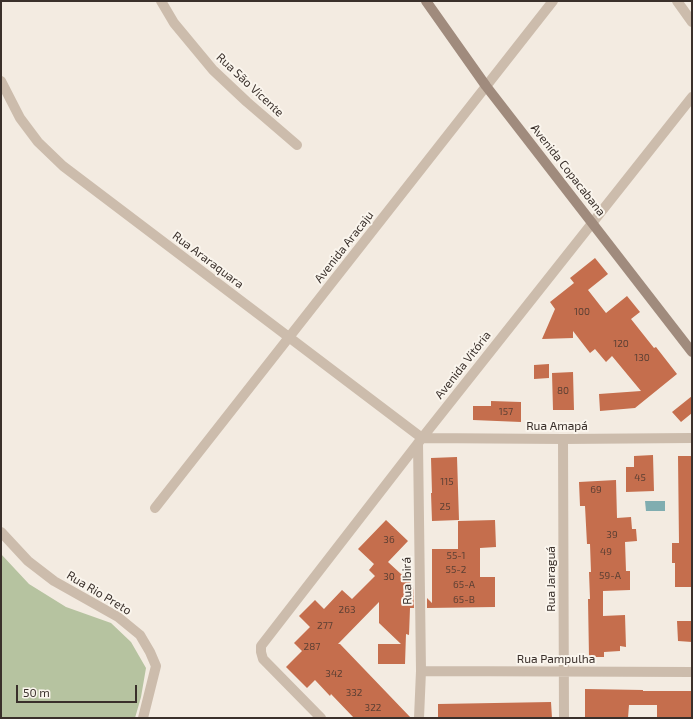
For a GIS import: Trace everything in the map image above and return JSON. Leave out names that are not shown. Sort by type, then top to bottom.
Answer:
[{"type":"street","name":"Rua São Vicente","points":[[161,1],[174,23],[213,70],[247,102],[297,145]]},
{"type":"street","name":"Avenida Copacabana","points":[[426,1],[486,86],[692,352]]},
{"type":"street","name":"Avenida Aracaju","points":[[155,508],[553,1]]},
{"type":"street","points":[[677,1],[692,22]]},
{"type":"street","name":"Rua Araraquara","points":[[1,81],[20,118],[38,142],[63,166],[420,440]]},
{"type":"street","name":"Avenida Vitória","points":[[321,718],[263,660],[261,652],[262,646],[420,440],[692,97]]},
{"type":"street","name":"Rua Amapá","points":[[420,440],[692,438]]},
{"type":"street","name":"Rua Jaraguá","points":[[563,439],[564,718]]},
{"type":"street","name":"Rua Ibirá","points":[[419,718],[421,671],[420,440]]},
{"type":"street","name":"Rua Rio Preto","points":[[1,532],[28,561],[54,581],[118,617],[140,635],[156,666],[151,691],[143,718]]},
{"type":"street","name":"Rua Pampulha","points":[[421,671],[692,672]]},
{"type":"green space","points":[[1,554],[29,584],[66,607],[111,623],[131,642],[146,668],[141,697],[135,718],[1,718]]},
{"type":"water","points":[[645,501],[665,501],[665,511],[646,511]]},
{"type":"building","points":[[595,258],[608,274],[588,290],[606,313],[627,296],[640,312],[631,319],[654,348],[656,347],[677,374],[635,408],[600,411],[599,394],[641,391],[612,356],[606,362],[595,349],[590,353],[573,331],[573,338],[542,339],[555,309],[550,302],[574,283],[570,278]]},
{"type":"building","points":[[549,364],[549,378],[534,379],[534,365]]},
{"type":"building","points":[[573,372],[574,410],[553,410],[552,373]]},
{"type":"building","points":[[692,396],[692,413],[681,422],[672,412]]},
{"type":"building","points":[[491,401],[521,402],[521,422],[473,420],[473,406],[491,406]]},
{"type":"building","points":[[653,455],[654,491],[626,492],[626,467],[634,467],[634,456]]},
{"type":"building","points":[[678,456],[692,456],[692,587],[675,587],[675,563],[672,563],[672,543],[679,543]]},
{"type":"building","points":[[457,457],[459,520],[432,521],[431,458]]},
{"type":"building","points":[[616,480],[617,518],[631,517],[632,529],[636,529],[637,541],[625,542],[626,571],[630,571],[630,590],[603,591],[603,616],[625,615],[626,647],[620,646],[620,651],[604,652],[604,657],[589,657],[588,599],[590,599],[589,572],[591,572],[590,544],[587,544],[585,506],[580,506],[579,482]]},
{"type":"building","points":[[386,520],[408,541],[388,562],[413,585],[414,608],[410,608],[409,635],[406,634],[405,664],[378,664],[378,644],[401,644],[379,623],[379,602],[338,644],[340,644],[411,718],[354,718],[315,680],[307,688],[286,667],[302,651],[294,643],[310,627],[299,616],[315,600],[324,609],[342,590],[352,599],[375,576],[369,570],[374,564],[358,549]]},
{"type":"building","points":[[495,520],[496,547],[480,548],[480,577],[495,577],[495,607],[427,608],[427,598],[432,603],[432,549],[458,549],[458,521]]},
{"type":"building","points":[[677,621],[692,621],[692,642],[678,641]]},
{"type":"building","points":[[585,689],[692,691],[692,718],[657,718],[657,705],[629,705],[628,718],[585,718]]},
{"type":"building","points":[[551,702],[552,718],[438,718],[438,704]]}]
